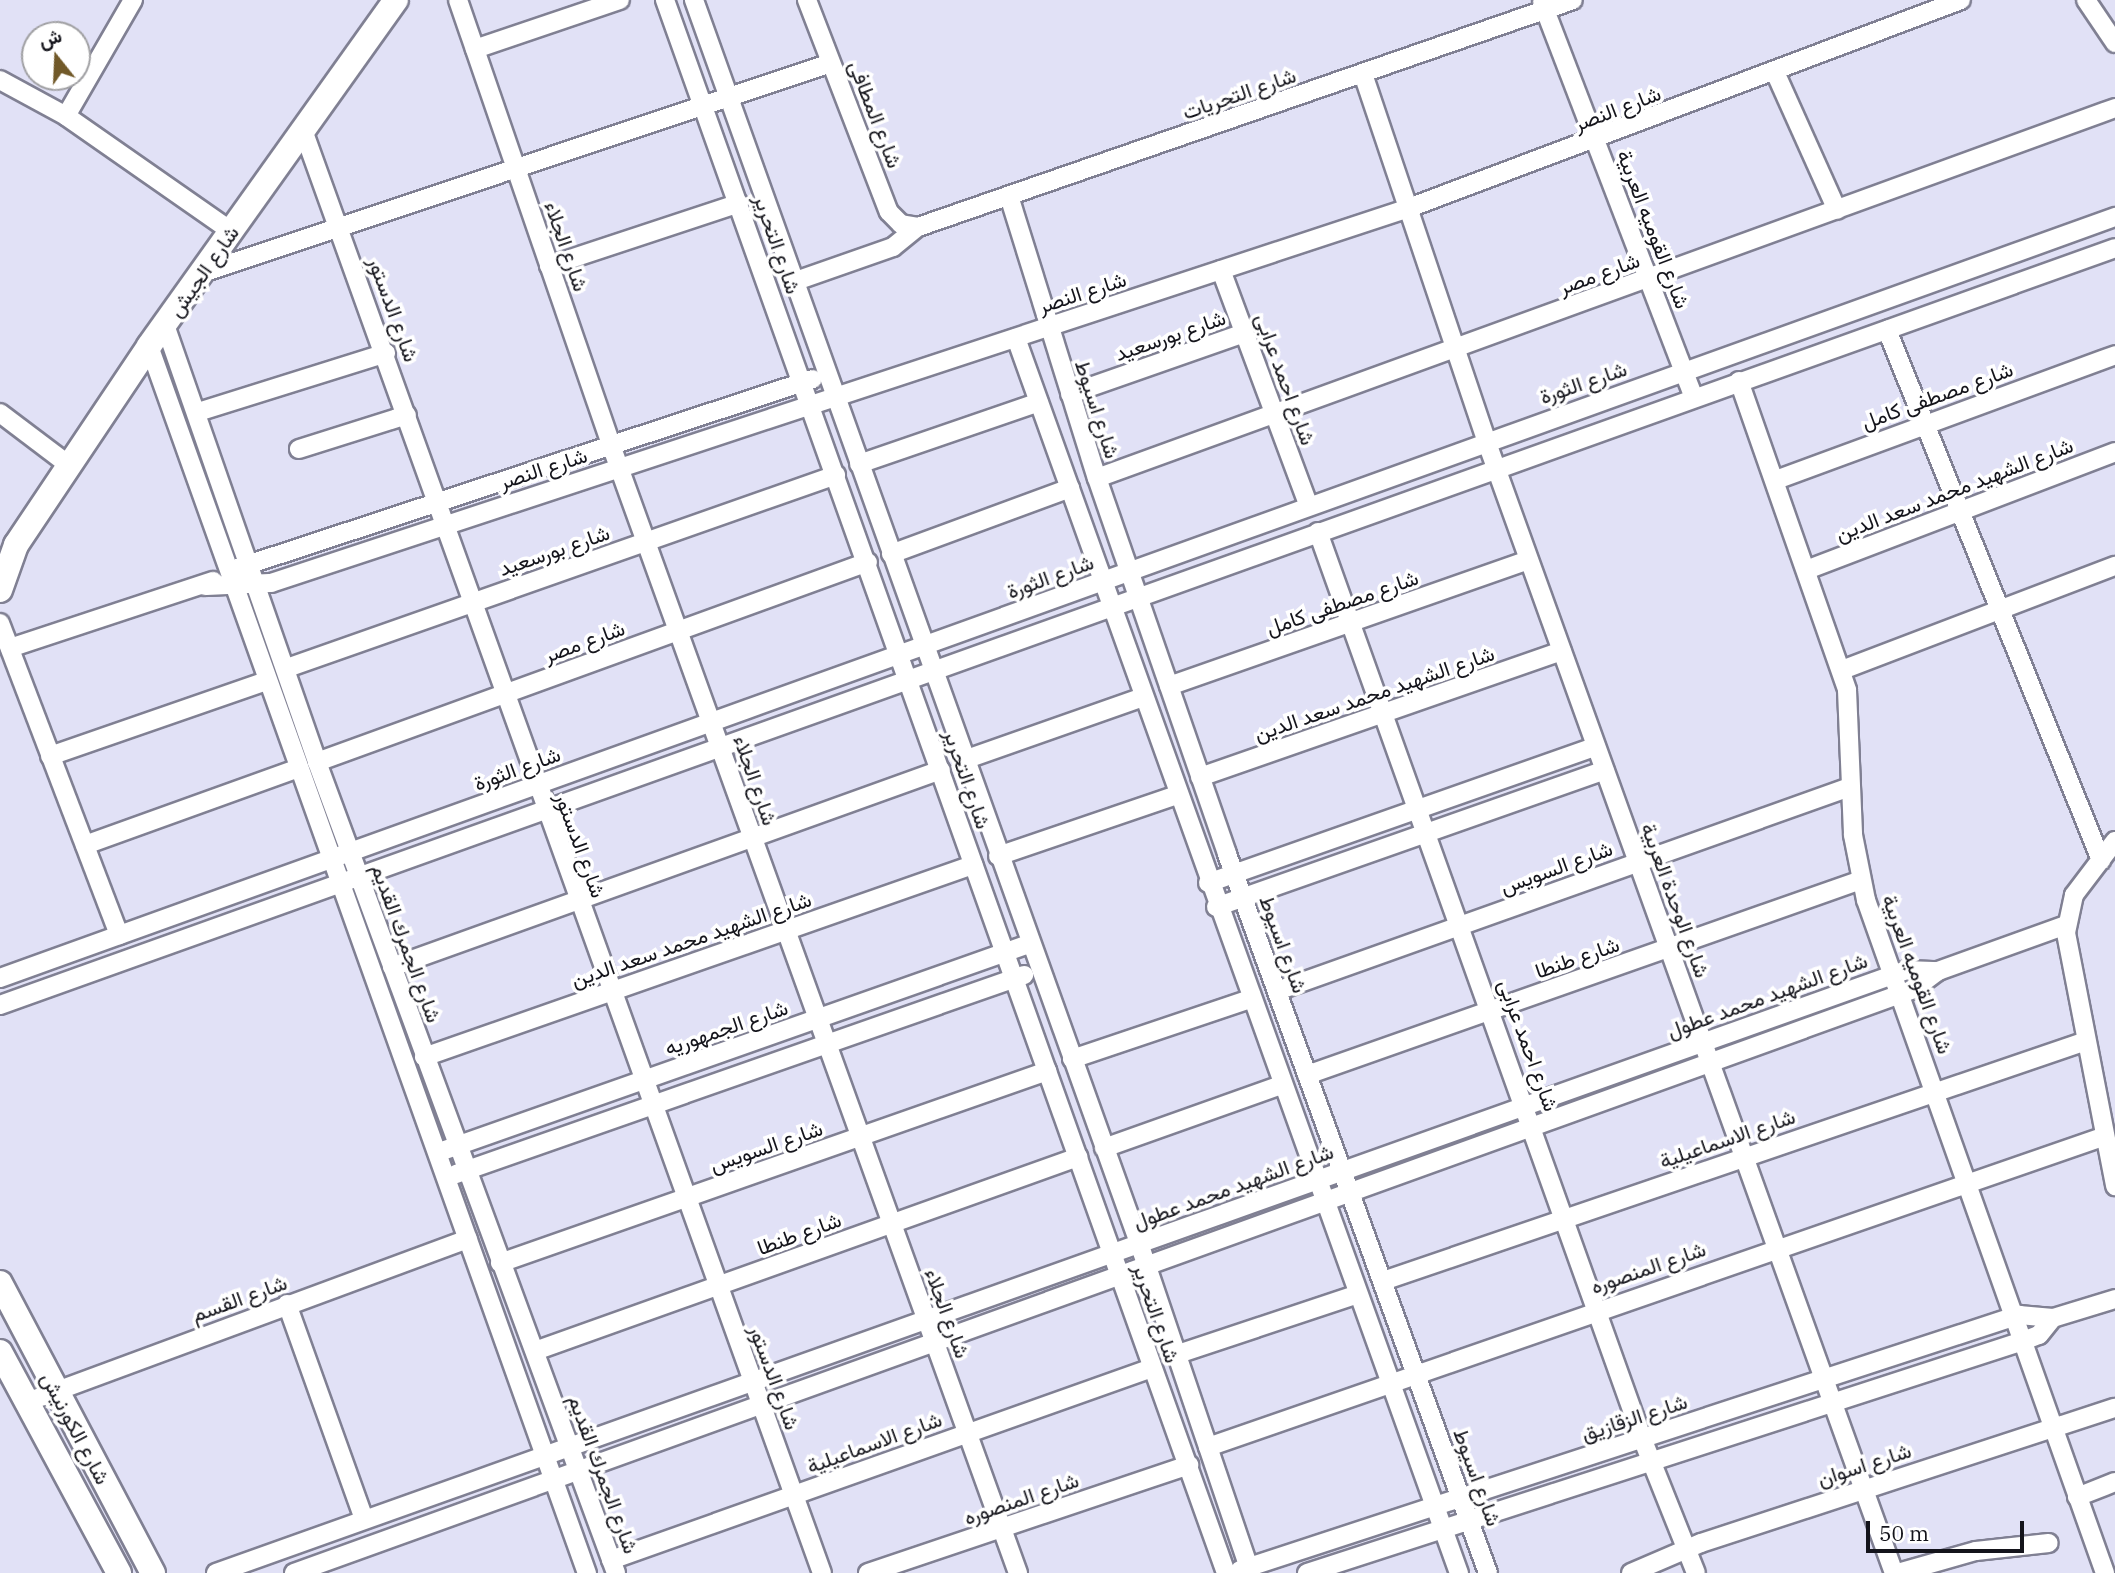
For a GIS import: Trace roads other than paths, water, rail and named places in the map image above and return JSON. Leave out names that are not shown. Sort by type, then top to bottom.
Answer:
[{"type":"main road","name":"شارع الجيش","points":[[8,550],[70,466],[149,346],[303,130],[390,2]]},
{"type":"main road","points":[[0,590],[8,550]]},
{"type":"main road","name":"شارع الكورنيش","points":[[0,1283],[153,1573]]},
{"type":"main road","name":"شارع الكورنيش","points":[[0,1352],[119,1573]]},
{"type":"street","points":[[66,116],[133,0]]},
{"type":"street","name":"شارع الجلاء","points":[[458,0],[611,445],[858,1138],[936,1343],[1018,1573]]},
{"type":"street","points":[[475,49],[620,0]]},
{"type":"street","name":"شارع التحرير","points":[[665,0],[901,654],[1152,1367],[1228,1573]]},
{"type":"street","name":"شارع التحرير","points":[[694,0],[998,856],[1139,1243],[1250,1570]]},
{"type":"street","name":"شارع المطافى","points":[[807,0],[890,212],[901,223],[918,227]]},
{"type":"street","name":"شارع التحريات","points":[[793,282],[893,247],[918,227],[1363,74],[1543,5],[1573,0]]},
{"type":"street","name":"شارع النصر","points":[[230,579],[256,584],[835,398],[1406,209],[1596,141],[1961,0]]},
{"type":"street","points":[[2087,0],[2115,43]]},
{"type":"street","name":"شارع القوميه العربية","points":[[1543,5],[1694,397]]},
{"type":"street","points":[[202,273],[831,63]]},
{"type":"street","points":[[1775,72],[1837,210]]},
{"type":"street","name":"شارع الوحدة العربية","points":[[1363,74],[1406,209],[1486,440],[1710,1063],[1746,1155],[1863,1488],[1896,1573]]},
{"type":"street","points":[[0,80],[66,116],[231,231]]},
{"type":"street","name":"شارع مصر","points":[[1097,478],[1457,350],[2115,107]]},
{"type":"street","name":"شارع الدستور","points":[[303,130],[386,353],[535,786],[822,1573]]},
{"type":"street","name":"شارع اسيوط","points":[[1009,196],[1047,327],[1200,777],[1488,1573]]},
{"type":"street","points":[[550,266],[739,203]]},
{"type":"street","name":"شارع الثورة","points":[[0,978],[711,723],[1308,504],[2115,217]]},
{"type":"street","points":[[0,1005],[2115,248]]},
{"type":"street","name":"شارع احمد عرابى","points":[[1221,270],[1308,504]]},
{"type":"street","name":"شارع الجمرك القديم","points":[[165,325],[198,412],[317,762],[614,1566]]},
{"type":"street","points":[[1887,330],[2101,860]]},
{"type":"street","name":"شارع بورسعيد","points":[[1070,394],[1244,333]]},
{"type":"street","points":[[1016,338],[1216,907],[1459,1573]]},
{"type":"street","name":"شارع الجمرك القديم","points":[[149,346],[296,769],[437,1152],[587,1573]]},
{"type":"street","points":[[198,412],[386,353]]},
{"type":"street","name":"شارع مصطفى كامل","points":[[1776,480],[1924,422],[2115,355]]},
{"type":"street","name":"شارع النصر","points":[[10,648],[230,579],[249,563],[437,500],[826,375]]},
{"type":"street","name":"شارع القوميه العربية","points":[[1739,381],[1809,569],[1852,709],[1850,787],[1861,880],[2105,1573]]},
{"type":"street","points":[[859,464],[1039,402]]},
{"type":"street","points":[[0,413],[70,466]]},
{"type":"street","points":[[299,449],[407,415]]},
{"type":"street","name":"شارع الشهيد محمد سعد الدين","points":[[1809,569],[2115,452]]},
{"type":"street","name":"شارع بورسعيد","points":[[287,668],[836,475]]},
{"type":"street","points":[[891,554],[1070,488]]},
{"type":"street","name":"شارع احمد عرابى","points":[[1318,532],[1527,1105],[1642,1438],[1696,1573]]},
{"type":"street","name":"شارع مصطفى كامل","points":[[1169,686],[1529,560]]},
{"type":"street","name":"شارع مصر","points":[[317,762],[867,562]]},
{"type":"street","points":[[1842,670],[2115,566]]},
{"type":"street","points":[[0,623],[119,935]]},
{"type":"street","name":"شارع الشهيد محمد سعد الدين","points":[[1200,777],[1562,652]]},
{"type":"street","points":[[51,755],[266,681]]},
{"type":"street","points":[[964,760],[1143,697]]},
{"type":"street","points":[[1208,883],[1596,746]]},
{"type":"street","points":[[85,845],[296,769]]},
{"type":"street","points":[[392,967],[942,770]]},
{"type":"street","points":[[1216,907],[1605,770]]},
{"type":"street","name":"شارع السويس","points":[[1276,991],[1850,787]]},
{"type":"street","points":[[998,856],[1177,795]]},
{"type":"street","points":[[2115,841],[2074,895],[2066,925],[2115,1186]]},
{"type":"street","name":"شارع الشهيد محمد سعد الدين","points":[[424,1056],[973,864]]},
{"type":"street","name":"شارع طنطا","points":[[1307,1075],[1861,880]]},
{"type":"street","name":"شارع الشهيد محمد عطول","points":[[294,1573],[1900,994],[1924,985],[1938,971],[2066,925]]},
{"type":"street","name":"شارع الجمهوريه","points":[[437,1152],[1030,944]]},
{"type":"street","name":"شارع الشهيد محمد عطول","points":[[216,1573],[1893,974],[1916,968],[1938,971]]},
{"type":"street","points":[[446,1177],[1039,970]]},
{"type":"street","points":[[1072,1059],[1250,999]]},
{"type":"street","name":"شارع الاسماعيلية","points":[[1383,1281],[1935,1090],[2087,1041]]},
{"type":"street","name":"شارع السويس","points":[[500,1263],[1047,1071]]},
{"type":"street","points":[[1104,1148],[1281,1085]]},
{"type":"street","name":"شارع المنصوره","points":[[1208,1447],[1968,1180],[2105,1136]]},
{"type":"street","name":"شارع طنطا","points":[[535,1351],[1078,1157]]},
{"type":"street","name":"شارع القسم","points":[[27,1402],[468,1239]]},
{"type":"street","points":[[1178,1354],[1358,1294]]},
{"type":"street","name":"شارع الزقازيق","points":[[1228,1573],[1250,1570],[1436,1505],[2015,1317],[2036,1313],[2053,1318],[2115,1299]]},
{"type":"street","points":[[287,1304],[364,1519]]},
{"type":"street","name":"شارع الزقازيق","points":[[1307,1573],[2024,1341],[2039,1335],[2053,1318]]},
{"type":"street","name":"شارع الاسماعيلية","points":[[614,1566],[793,1495],[1152,1367]]},
{"type":"street","name":"شارع اسوان","points":[[1631,1573],[1687,1549],[1863,1488],[2115,1408]]},
{"type":"street","name":"شارع المنصوره","points":[[868,1573],[1189,1465]]},
{"type":"street","points":[[2077,1497],[2115,1482]]},
{"type":"street","points":[[1896,1573],[1976,1551],[2049,1543]]}]
